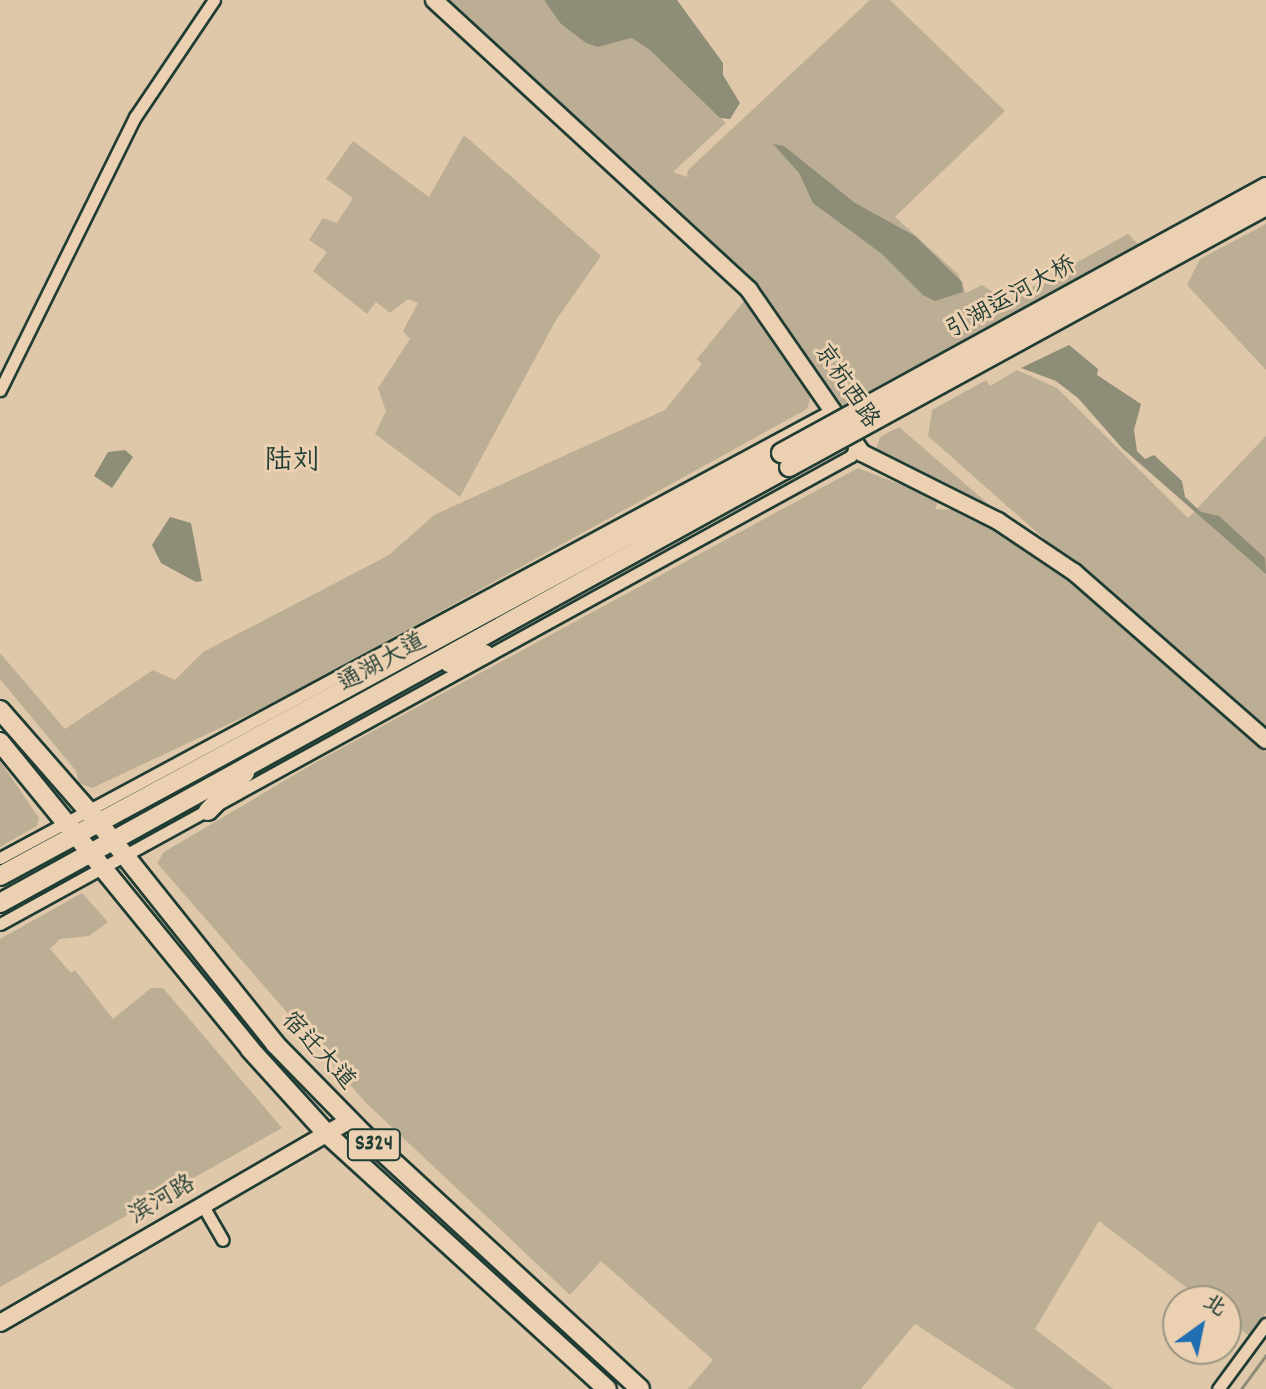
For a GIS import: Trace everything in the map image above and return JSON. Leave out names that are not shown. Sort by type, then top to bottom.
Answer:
[{"type":"main road","name":"京杭西路","points":[[434,0],[489,56],[749,290],[856,446],[998,521],[1074,572],[1266,740]]},
{"type":"main road","name":"引湖运河大桥","points":[[785,460],[1266,187]]},
{"type":"main road","name":"引湖运河大桥","points":[[785,460],[1266,206]]},
{"type":"main road","name":"通湖大道","points":[[7,899],[120,849],[181,803],[423,670],[785,460]]},
{"type":"main road","name":"通湖大道","points":[[2,869],[93,816],[170,784],[354,684],[785,460]]},
{"type":"main road","points":[[423,670],[485,654]]},
{"type":"main road","points":[[295,701],[354,684]]},
{"type":"main road","name":"宿迁大道","points":[[0,710],[93,816],[275,1044],[349,1121],[640,1389]]},
{"type":"main road","name":"宿迁大道","points":[[0,742],[250,1049],[328,1135],[607,1389]]},
{"type":"main road","points":[[208,811],[253,764]]},
{"type":"main road","points":[[170,784],[168,794],[181,803]]},
{"type":"main road","points":[[2,869],[25,878],[7,899]]},
{"type":"main road","name":"滨河路","points":[[0,1323],[349,1121]]},
{"type":"street","points":[[0,390],[135,117],[214,0]]},
{"type":"street","points":[[93,816],[295,701],[832,410]]},
{"type":"street","points":[[120,849],[208,811],[485,654],[851,456],[856,446]]},
{"type":"street","points":[[0,924],[98,861]]},
{"type":"street","points":[[203,1206],[223,1240]]},
{"type":"street","points":[[1218,1389],[1266,1324]]},
{"type":"shaded area","points":[[441,0],[544,0],[560,23],[598,47],[633,38],[651,50],[726,123],[673,172],[687,177],[688,170],[870,0],[890,0],[1005,111],[895,217],[958,274],[966,293],[982,285],[1007,301],[1128,234],[1141,247],[845,408],[749,280]]},
{"type":"shaded area","points":[[544,0],[677,0],[723,63],[723,75],[740,103],[730,119],[720,118],[650,50],[632,38],[598,47],[586,43],[560,23]]},
{"type":"shaded area","points":[[464,135],[601,256],[556,320],[460,497],[375,434],[386,411],[378,388],[410,339],[403,331],[418,303],[408,299],[390,313],[376,302],[367,314],[313,271],[327,252],[309,240],[323,218],[337,223],[353,198],[326,179],[353,141],[429,197]]},
{"type":"shaded area","points":[[773,144],[784,146],[855,203],[915,236],[962,282],[963,292],[935,301],[923,295],[882,254],[813,203],[799,173]]},
{"type":"shaded area","points":[[1266,224],[1266,370],[1187,285],[1200,259]]},
{"type":"shaded area","points":[[748,296],[813,389],[807,409],[278,701],[92,788],[79,783],[76,771],[0,679],[0,653],[65,729],[153,670],[175,680],[203,652],[389,555],[434,515],[665,410],[702,364],[697,359]]},
{"type":"shaded area","points":[[1069,345],[1098,369],[1097,375],[1141,404],[1134,430],[1137,451],[1145,459],[1154,455],[1182,481],[1185,497],[1201,512],[1219,516],[1265,558],[1266,574],[1122,448],[1078,398],[1056,381],[1021,368]]},
{"type":"shaded area","points":[[1017,370],[1057,388],[1188,518],[1266,436],[1266,735],[928,436],[932,410],[986,380],[990,386]]},
{"type":"shaded area","points":[[899,427],[1007,520],[875,452],[880,437]]},
{"type":"shaded area","points":[[125,450],[133,457],[112,488],[94,476],[108,452]]},
{"type":"shaded area","points":[[858,468],[930,496],[938,502],[935,509],[964,510],[1066,574],[1266,752],[1266,1313],[1249,1336],[1242,1331],[1242,1285],[1183,1285],[1099,1221],[1035,1329],[1113,1389],[1015,1389],[915,1324],[861,1389],[688,1389],[713,1360],[601,1261],[570,1295],[365,1102],[157,863],[164,852],[318,761]]},
{"type":"shaded area","points":[[170,517],[191,523],[202,581],[196,582],[161,563],[152,545]]},
{"type":"shaded area","points":[[0,761],[39,818],[37,826],[0,847]]},
{"type":"shaded area","points":[[82,893],[108,922],[89,936],[60,939],[50,949],[71,973],[75,970],[113,1019],[151,988],[163,988],[282,1128],[0,1287],[0,939]]},
{"type":"waterway","points":[[1241,1389],[1266,1355]]},
{"type":"district","name":"陆刘","points":[[292,463]]}]
